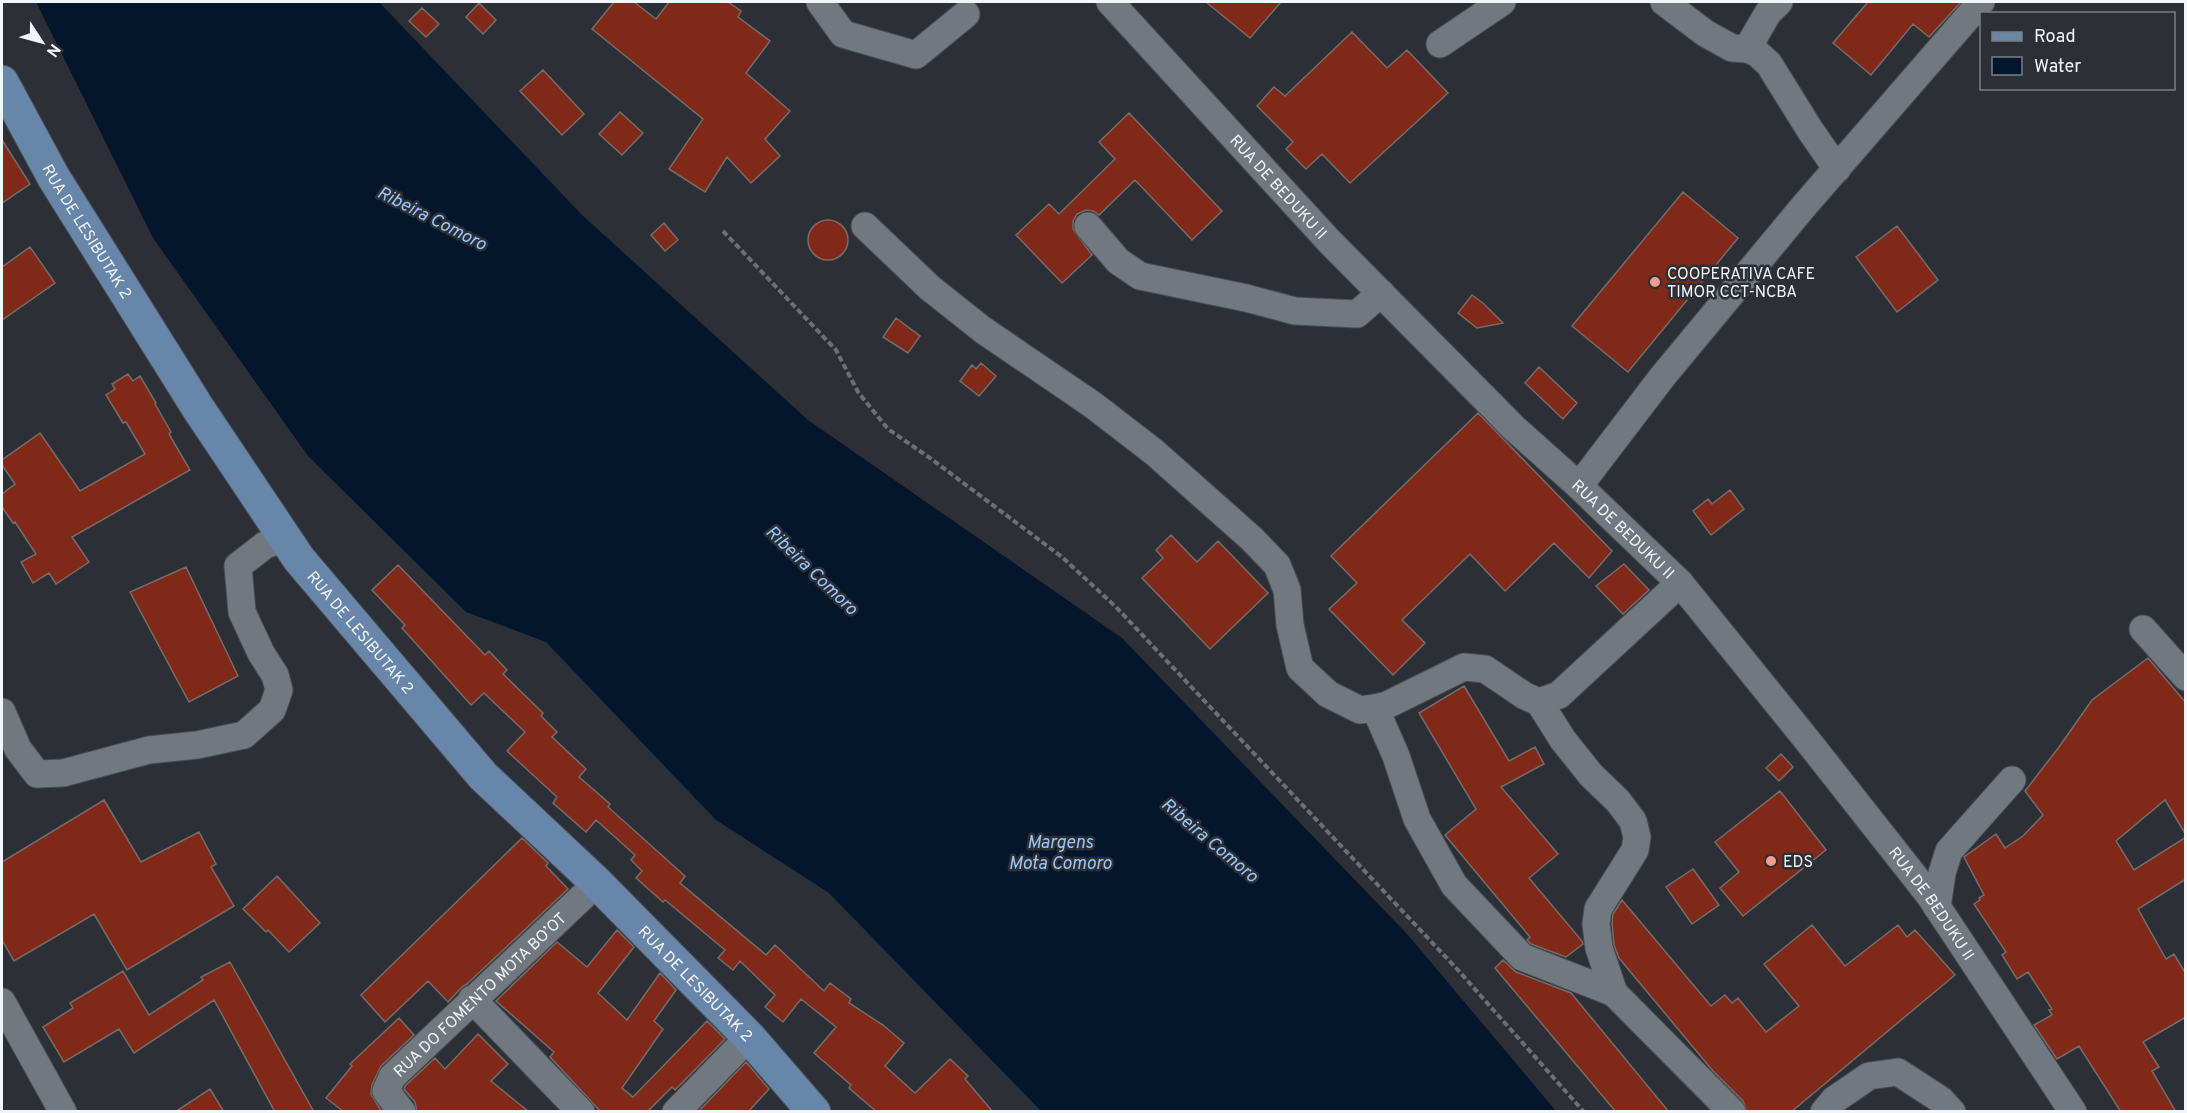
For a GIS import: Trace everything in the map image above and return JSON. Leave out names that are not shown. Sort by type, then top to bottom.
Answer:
[{"type":"main road","name":"RUA DE LESIBUTAK 2","points":[[2,82],[60,188],[198,408],[299,559],[483,776],[597,883],[749,1037],[814,1112]]},
{"type":"street","points":[[820,2],[843,34],[916,55],[966,14]]},
{"type":"street","name":"RUA DE BEDUKU II","points":[[1110,2],[1329,241],[1514,428],[1579,486],[1680,583],[1807,740],[1937,908],[2073,1112]]},
{"type":"street","points":[[1440,44],[1502,2]]},
{"type":"street","points":[[1664,2],[1705,33],[1732,48],[1747,49],[1757,53],[1769,64],[1810,130],[1837,168]]},
{"type":"street","points":[[1747,49],[1768,13],[1779,2]]},
{"type":"street","points":[[1579,486],[1663,376],[1837,168],[1981,2]]},
{"type":"street","points":[[865,226],[939,295],[983,330],[1093,405],[1154,452],[1252,539],[1277,565],[1287,590],[1290,625],[1300,668],[1328,694],[1360,710],[1375,708],[1387,705],[1464,667],[1485,669],[1525,696],[1539,702],[1563,740],[1591,775],[1618,801],[1633,822],[1637,837],[1635,850],[1598,909],[1596,924],[1599,948],[1614,993]]},
{"type":"street","points":[[1088,226],[1118,261],[1140,276],[1246,298],[1295,311],[1357,314],[1382,294]]},
{"type":"street","points":[[2,712],[18,750],[37,774],[63,773],[149,750],[197,745],[244,735],[272,710],[279,690],[243,612],[237,566],[265,545],[285,538]]},
{"type":"street","points":[[1539,702],[1559,695],[1680,583]]},
{"type":"street","points":[[2144,629],[2186,677]]},
{"type":"street","points":[[1375,708],[1396,756],[1417,819],[1454,885],[1522,957],[1614,993],[1732,1112]]},
{"type":"street","points":[[1937,908],[1942,873],[1949,851],[2012,780]]},
{"type":"street","name":"RUA DO FOMENTO MOTA BO’OT","points":[[402,1112],[386,1091],[392,1077],[597,883]]},
{"type":"street","points":[[472,999],[581,1112]]},
{"type":"street","points":[[2,1002],[63,1112]]},
{"type":"street","points":[[676,1112],[749,1037]]},
{"type":"street","points":[[1824,1112],[1834,1100],[1869,1076],[1898,1072],[1941,1100],[1952,1112]]},
{"type":"path","points":[[723,231],[836,350],[858,392],[888,429],[1062,557],[1116,607],[1449,960],[1584,1112]]},
{"type":"water","name":"Margens Mota Comoro","points":[[36,2],[379,2],[582,215],[808,420],[1122,638],[1408,935],[1556,1111],[1041,1111],[829,893],[716,820],[546,642],[466,612],[308,456],[153,238]]},
{"type":"building","points":[[614,2],[634,2],[656,19],[669,2],[728,2],[741,11],[738,17],[770,41],[746,73],[790,111],[765,139],[780,156],[751,183],[727,157],[705,192],[669,169],[703,119],[592,29]]},
{"type":"building","points":[[1206,2],[1281,2],[1250,38]]},
{"type":"building","points":[[1868,2],[1961,2],[1929,37],[1913,24],[1871,75],[1833,43]]},
{"type":"building","points":[[479,3],[496,20],[483,34],[466,17]]},
{"type":"building","points":[[422,8],[439,24],[426,37],[409,21]]},
{"type":"building","points":[[1352,32],[1387,68],[1407,50],[1448,93],[1350,183],[1322,154],[1306,169],[1286,149],[1293,142],[1257,106],[1274,87],[1285,96]]},
{"type":"building","points":[[543,70],[584,114],[562,135],[520,91]]},
{"type":"building","points":[[620,112],[643,133],[622,155],[599,134]]},
{"type":"building","points":[[1129,113],[1222,211],[1192,240],[1135,180],[1099,215],[1086,210],[1077,214],[1073,221],[1073,229],[1092,255],[1062,283],[1016,235],[1049,204],[1059,214],[1115,159],[1099,142]]},
{"type":"building","points":[[2,140],[30,184],[2,203]]},
{"type":"building","name":"COOPERATIVA CAFE TIMOR CCT-NCBA","points":[[1683,192],[1738,238],[1628,372],[1572,326]]},
{"type":"building","points":[[828,220],[836,221],[842,226],[847,232],[847,248],[842,254],[836,259],[828,260],[820,259],[814,254],[809,248],[808,240],[809,232],[814,226],[820,221]]},
{"type":"building","points":[[664,223],[678,240],[665,251],[651,235]]},
{"type":"building","points":[[1897,226],[1938,280],[1897,312],[1856,257]]},
{"type":"building","points":[[30,247],[55,283],[2,320],[2,267]]},
{"type":"building","points":[[1472,295],[1503,323],[1477,328],[1458,313]]},
{"type":"building","points":[[896,318],[920,336],[908,353],[883,337]]},
{"type":"building","points":[[981,363],[996,376],[979,396],[960,381],[972,365],[976,369]]},
{"type":"building","points":[[1539,367],[1577,403],[1563,419],[1525,383]]},
{"type":"building","points":[[128,374],[133,381],[140,376],[190,470],[72,537],[89,562],[56,584],[49,573],[33,583],[21,562],[36,554],[2,507],[2,494],[15,484],[2,465],[2,460],[40,433],[80,491],[145,454],[106,395],[115,389],[112,384]]},
{"type":"building","points":[[1478,413],[1612,551],[1589,578],[1554,543],[1505,591],[1470,554],[1402,620],[1425,643],[1393,675],[1329,609],[1357,583],[1331,556]]},
{"type":"building","points":[[1730,490],[1744,509],[1711,535],[1693,511],[1708,499],[1712,504]]},
{"type":"building","points":[[1171,535],[1197,562],[1218,541],[1268,593],[1210,649],[1142,578],[1163,558],[1156,550]]},
{"type":"building","points":[[1624,564],[1649,590],[1623,614],[1596,586]]},
{"type":"building","points":[[398,565],[485,655],[489,651],[507,670],[503,674],[543,713],[541,716],[557,732],[552,737],[586,769],[579,777],[610,804],[608,807],[685,876],[680,883],[766,955],[775,945],[824,991],[830,983],[851,999],[849,1003],[883,1025],[904,1043],[885,1066],[915,1093],[950,1059],[968,1076],[965,1079],[993,1112],[877,1112],[849,1088],[851,1085],[814,1053],[836,1027],[801,999],[783,1022],[765,1007],[775,995],[740,961],[733,970],[718,958],[725,950],[636,878],[642,871],[631,860],[635,855],[596,820],[586,832],[553,803],[557,797],[507,751],[525,732],[484,693],[471,705],[402,628],[405,625],[372,590]]},
{"type":"building","points":[[186,567],[238,676],[189,702],[130,592]]},
{"type":"building","points":[[2148,658],[2186,703],[2186,835],[2165,800],[2116,841],[2134,870],[2186,837],[2186,879],[2138,909],[2166,959],[2174,954],[2186,974],[2186,1017],[2143,1042],[2159,1067],[2152,1071],[2176,1112],[2121,1112],[2079,1046],[2057,1059],[2034,1025],[2052,1015],[2049,1010],[2052,1009],[2028,972],[2017,979],[2002,955],[2006,952],[1974,904],[1984,895],[1964,857],[1996,834],[2005,848],[2023,836],[2043,815],[2025,791],[2092,700]]},
{"type":"building","points":[[1464,686],[1509,761],[1535,747],[1544,764],[1501,787],[1558,854],[1529,878],[1582,941],[1583,944],[1566,957],[1531,944],[1527,940],[1530,937],[1445,835],[1476,809],[1419,713]]},
{"type":"building","points":[[1781,754],[1793,767],[1779,781],[1766,768]]},
{"type":"building","name":"EDS","points":[[1780,791],[1826,850],[1743,916],[1720,888],[1739,872],[1715,842]]},
{"type":"building","points":[[104,800],[141,862],[199,832],[216,864],[211,867],[234,906],[127,970],[94,914],[14,961],[2,940],[2,862]]},
{"type":"building","points":[[522,838],[548,863],[546,866],[568,889],[448,1002],[428,981],[385,1022],[361,995]]},
{"type":"building","points":[[1693,869],[1719,905],[1692,924],[1666,887]]},
{"type":"building","points":[[277,876],[320,923],[289,952],[243,909]]},
{"type":"building","points":[[1622,900],[1711,1006],[1725,995],[1732,1003],[1738,998],[1766,1032],[1799,1006],[1764,964],[1812,925],[1845,966],[1898,925],[1907,937],[1915,930],[1955,975],[1791,1112],[1747,1112],[1743,1101],[1713,1071],[1619,958],[1614,945],[1612,924],[1613,914]]},
{"type":"building","points":[[617,930],[634,947],[598,993],[627,1020],[660,973],[676,990],[654,1021],[663,1029],[622,1088],[633,1097],[707,1021],[725,1039],[675,1090],[672,1087],[649,1110],[650,1112],[601,1112],[550,1057],[554,1052],[496,1001],[557,942],[587,967]]},
{"type":"building","points":[[1503,960],[1516,972],[1571,993],[1669,1112],[1616,1112],[1495,968]]},
{"type":"building","points":[[230,962],[314,1112],[275,1112],[214,1000],[134,1053],[119,1029],[64,1062],[43,1027],[73,1008],[70,1003],[123,971],[149,1015],[203,980],[201,977]]},
{"type":"building","points":[[399,1018],[414,1035],[381,1066],[372,1085],[371,1094],[382,1112],[344,1112],[326,1098],[352,1066],[350,1064]]},
{"type":"building","points":[[478,1034],[508,1064],[491,1081],[529,1112],[417,1112],[415,1102],[404,1089],[405,1086],[435,1058],[445,1069]]},
{"type":"building","points":[[746,1062],[769,1089],[748,1112],[698,1112]]},
{"type":"building","points":[[210,1089],[224,1112],[175,1112]]},
{"type":"place","name":"COOPERATIVA CAFE TIMOR CCT-NCBA","points":[[1655,282]]},
{"type":"place","name":"EDS","points":[[1771,861]]},
{"type":"water label","name":"Ribeira Comoro","points":[[432,218]]},
{"type":"water label","name":"Ribeira Comoro","points":[[812,570]]},
{"type":"water label","name":"Ribeira Comoro","points":[[1210,840]]}]
